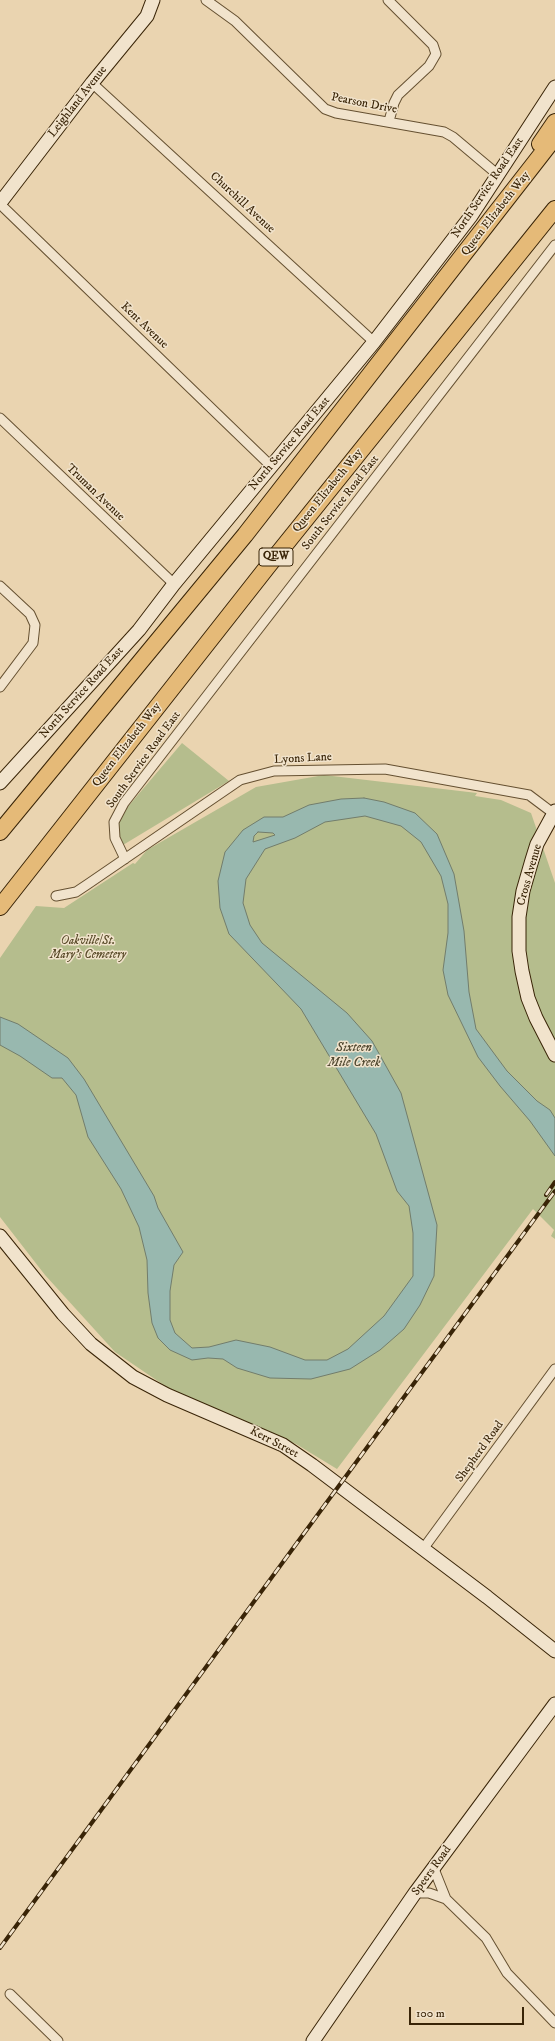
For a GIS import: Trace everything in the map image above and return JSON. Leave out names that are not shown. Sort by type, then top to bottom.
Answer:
[{"type":"highway","points":[[500,209],[508,191],[555,122]]},
{"type":"highway","name":"Queen Elizabeth Way","points":[[0,832],[245,535],[555,137]]},
{"type":"highway","name":"Queen Elizabeth Way","points":[[0,907],[268,566],[555,209]]},
{"type":"street","name":"Leighland Avenue","points":[[0,204],[92,83],[147,16],[153,0]]},
{"type":"street","name":"Pearson Drive","points":[[206,0],[235,21],[325,109],[336,113],[389,121],[444,132],[453,137],[498,174]]},
{"type":"street","points":[[388,0],[428,39],[433,45],[436,54],[430,66],[398,95],[389,121]]},
{"type":"street","name":"Churchill Avenue","points":[[92,83],[374,342]]},
{"type":"street","name":"North Service Road East","points":[[0,783],[139,630],[174,584],[374,342],[471,216],[555,87]]},
{"type":"street","name":"Kent Avenue","points":[[0,204],[272,466]]},
{"type":"street","name":"South Service Road East","points":[[125,859],[115,838],[114,822],[124,804],[555,245]]},
{"type":"street","name":"Truman Avenue","points":[[0,418],[174,584]]},
{"type":"street","points":[[0,586],[30,614],[35,625],[33,643],[0,687]]},
{"type":"street","name":"Lyons Lane","points":[[56,896],[76,892],[240,780],[274,771],[385,770],[530,795],[554,812]]},
{"type":"street","name":"Cross Avenue","points":[[554,812],[538,844],[523,891],[519,917],[519,951],[528,998],[542,1031],[555,1055]]},
{"type":"street","name":"Kerr Street","points":[[0,1236],[63,1314],[91,1344],[133,1377],[167,1395],[254,1431],[283,1445],[312,1465],[555,1650]]},
{"type":"street","name":"Shepherd Road","points":[[423,1549],[555,1368]]},
{"type":"street","name":"Speers Road","points":[[313,2041],[415,1893],[555,1704]]},
{"type":"street","points":[[434,1869],[446,1899],[486,1938],[507,1973],[555,2023]]},
{"type":"street","points":[[415,1893],[429,1893],[446,1899]]},
{"type":"street","points":[[10,1994],[58,2041]]},
{"type":"green space","points":[[182,743],[229,781],[123,845],[117,832],[120,816]]},
{"type":"green space","name":"Oakville/St. Mary's Cemetery","points":[[324,775],[477,793],[475,796],[501,800],[531,813],[555,883],[555,1239],[551,1236],[554,1230],[533,1209],[337,1469],[296,1444],[174,1392],[115,1352],[45,1275],[0,1217],[0,958],[36,906],[64,908],[133,863],[135,864],[147,850],[256,787]]},
{"type":"water","name":"Sixteen Mile Creek","points":[[364,798],[384,802],[415,813],[437,834],[454,874],[464,931],[469,992],[476,1029],[507,1071],[537,1101],[550,1110],[555,1118],[555,1156],[530,1121],[500,1086],[478,1057],[448,995],[443,970],[448,933],[448,904],[441,876],[421,842],[401,826],[365,816],[325,822],[295,838],[265,849],[246,879],[243,903],[250,925],[262,943],[347,1013],[372,1041],[401,1093],[437,1225],[434,1276],[420,1305],[404,1329],[380,1350],[350,1369],[311,1379],[270,1378],[237,1368],[223,1359],[208,1358],[192,1360],[170,1350],[158,1338],[152,1323],[148,1293],[147,1260],[139,1227],[121,1189],[88,1137],[76,1095],[62,1078],[52,1078],[20,1056],[0,1045],[0,1017],[18,1024],[68,1058],[84,1079],[154,1196],[158,1208],[183,1252],[174,1265],[170,1291],[170,1320],[175,1333],[192,1348],[209,1347],[236,1340],[270,1347],[305,1360],[327,1360],[348,1349],[384,1316],[413,1276],[413,1233],[409,1206],[397,1191],[376,1134],[301,1009],[229,934],[220,908],[218,881],[225,852],[243,830],[264,817],[283,817],[309,805],[341,799]],"holes":[[[258,832],[273,833],[275,835],[253,842],[254,836]]]},
{"type":"railway","points":[[546,1195],[555,1182]]},
{"type":"railway","points":[[0,1948],[555,1191]]}]
